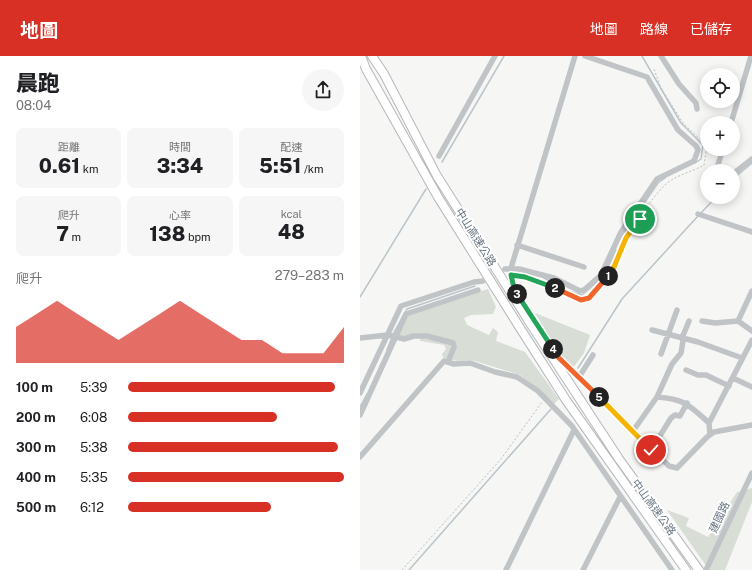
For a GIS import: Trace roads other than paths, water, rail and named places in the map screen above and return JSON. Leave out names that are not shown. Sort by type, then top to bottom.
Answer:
[{"type":"highway","name":"中山高速公路","points":[[361,56],[363,68],[438,197],[520,328],[571,406],[686,570]]},
{"type":"highway","name":"中山高速公路","points":[[372,56],[384,74],[437,176],[532,326],[619,459],[699,570]]},
{"type":"highway","points":[[378,56],[384,67],[384,74]]},
{"type":"street","points":[[439,156],[496,56]]},
{"type":"street","points":[[575,56],[517,245],[508,268],[554,278],[580,292],[601,275],[621,232],[656,179],[694,161],[698,150],[696,146],[678,130],[647,77],[585,56]]},
{"type":"street","points":[[661,56],[679,84],[696,103],[697,109]]},
{"type":"street","points":[[733,116],[751,56]]},
{"type":"street","points":[[740,168],[752,159]]},
{"type":"street","points":[[700,215],[752,232]]},
{"type":"street","points":[[517,245],[584,267]]},
{"type":"street","points":[[360,415],[392,336],[401,306],[474,282],[483,281]]},
{"type":"street","points":[[360,393],[392,336],[408,312],[478,290]]},
{"type":"street","points":[[738,321],[752,292]]},
{"type":"street","points":[[661,354],[677,310]]},
{"type":"street","points":[[632,431],[658,397],[672,364],[681,353],[682,338],[689,321]]},
{"type":"street","points":[[702,321],[738,321],[752,331]]},
{"type":"street","points":[[652,330],[682,338],[742,358]]},
{"type":"street","points":[[360,338],[427,336],[452,343],[454,347],[448,362]]},
{"type":"street","points":[[710,435],[709,423],[752,340]]},
{"type":"street","points":[[593,355],[579,377],[651,450],[669,466],[677,468],[710,435],[752,426]]},
{"type":"street","points":[[360,457],[444,361],[454,364],[470,362],[495,372],[517,377],[545,398],[565,417],[672,570]]},
{"type":"street","points":[[686,370],[698,375],[706,375],[729,386]]},
{"type":"street","points":[[733,378],[752,387]]},
{"type":"street","points":[[658,397],[679,399],[709,423]]},
{"type":"street","points":[[651,450],[672,418],[675,415],[680,416],[687,404]]},
{"type":"street","points":[[506,570],[574,430]]},
{"type":"street","name":"建國路","points":[[706,570],[752,473]]},
{"type":"street","points":[[583,570],[620,497]]},
{"type":"waterway","points":[[442,162],[504,56]]},
{"type":"waterway","points":[[642,56],[681,123],[703,145],[701,159],[695,163]]},
{"type":"waterway","points":[[740,173],[752,163]]},
{"type":"waterway","points":[[621,237],[658,183],[665,178]]},
{"type":"waterway","points":[[360,297],[426,189]]},
{"type":"waterway","points":[[701,213],[709,204]]},
{"type":"waterway","points":[[578,368],[622,299],[698,216]]},
{"type":"waterway","points":[[544,278],[569,291],[582,295],[604,276],[616,250]]},
{"type":"waterway","points":[[393,334],[407,309],[475,286]]},
{"type":"waterway","points":[[387,350],[392,337]]},
{"type":"waterway","points":[[360,407],[367,394]]},
{"type":"waterway","points":[[409,570],[551,409]]}]
